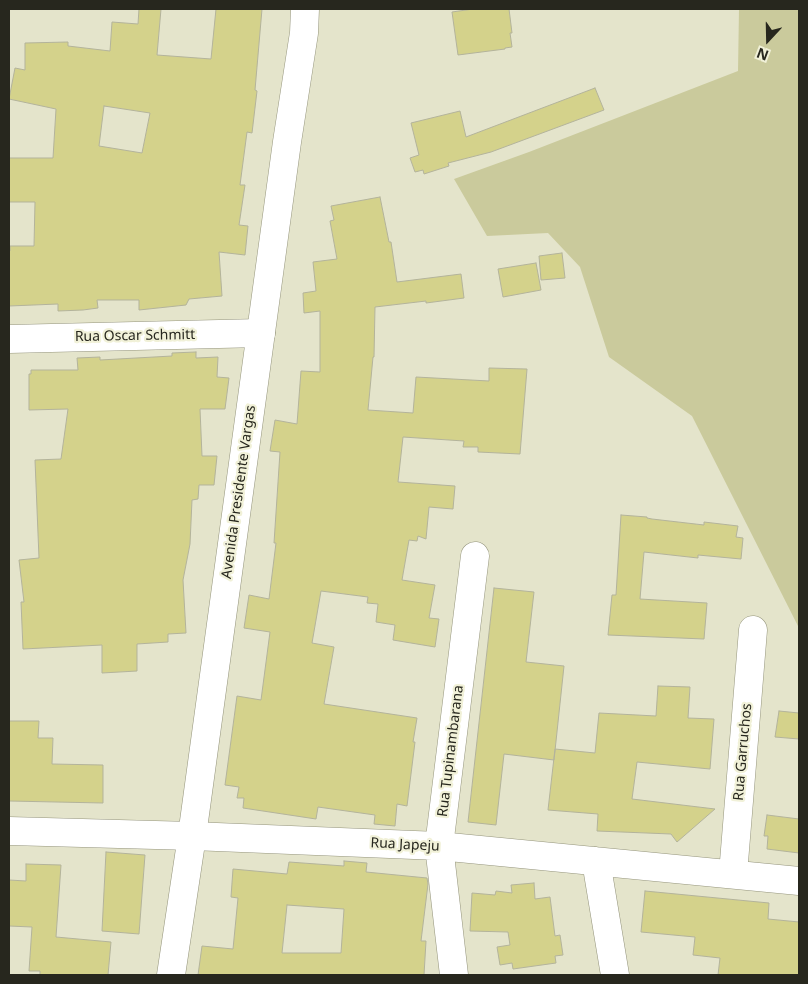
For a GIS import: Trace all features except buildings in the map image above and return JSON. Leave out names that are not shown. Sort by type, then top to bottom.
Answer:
[{"type":"street","name":"Avenida Presidente Vargas","points":[[171,975],[192,836],[287,142],[304,33],[305,9]]},
{"type":"street","name":"Rua Oscar Schmitt","points":[[9,339],[261,333]]},
{"type":"street","name":"Rua Tupinambarana","points":[[454,975],[440,846],[475,556]]},
{"type":"street","name":"Rua Garruchos","points":[[733,874],[753,630]]},
{"type":"street","name":"Rua Japeju","points":[[9,831],[440,846],[799,881]]},
{"type":"street","points":[[596,861],[614,975]]},
{"type":"green space","points":[[739,9],[799,9],[799,628],[692,416],[609,357],[580,267],[548,233],[487,236],[454,179],[738,71]]}]
